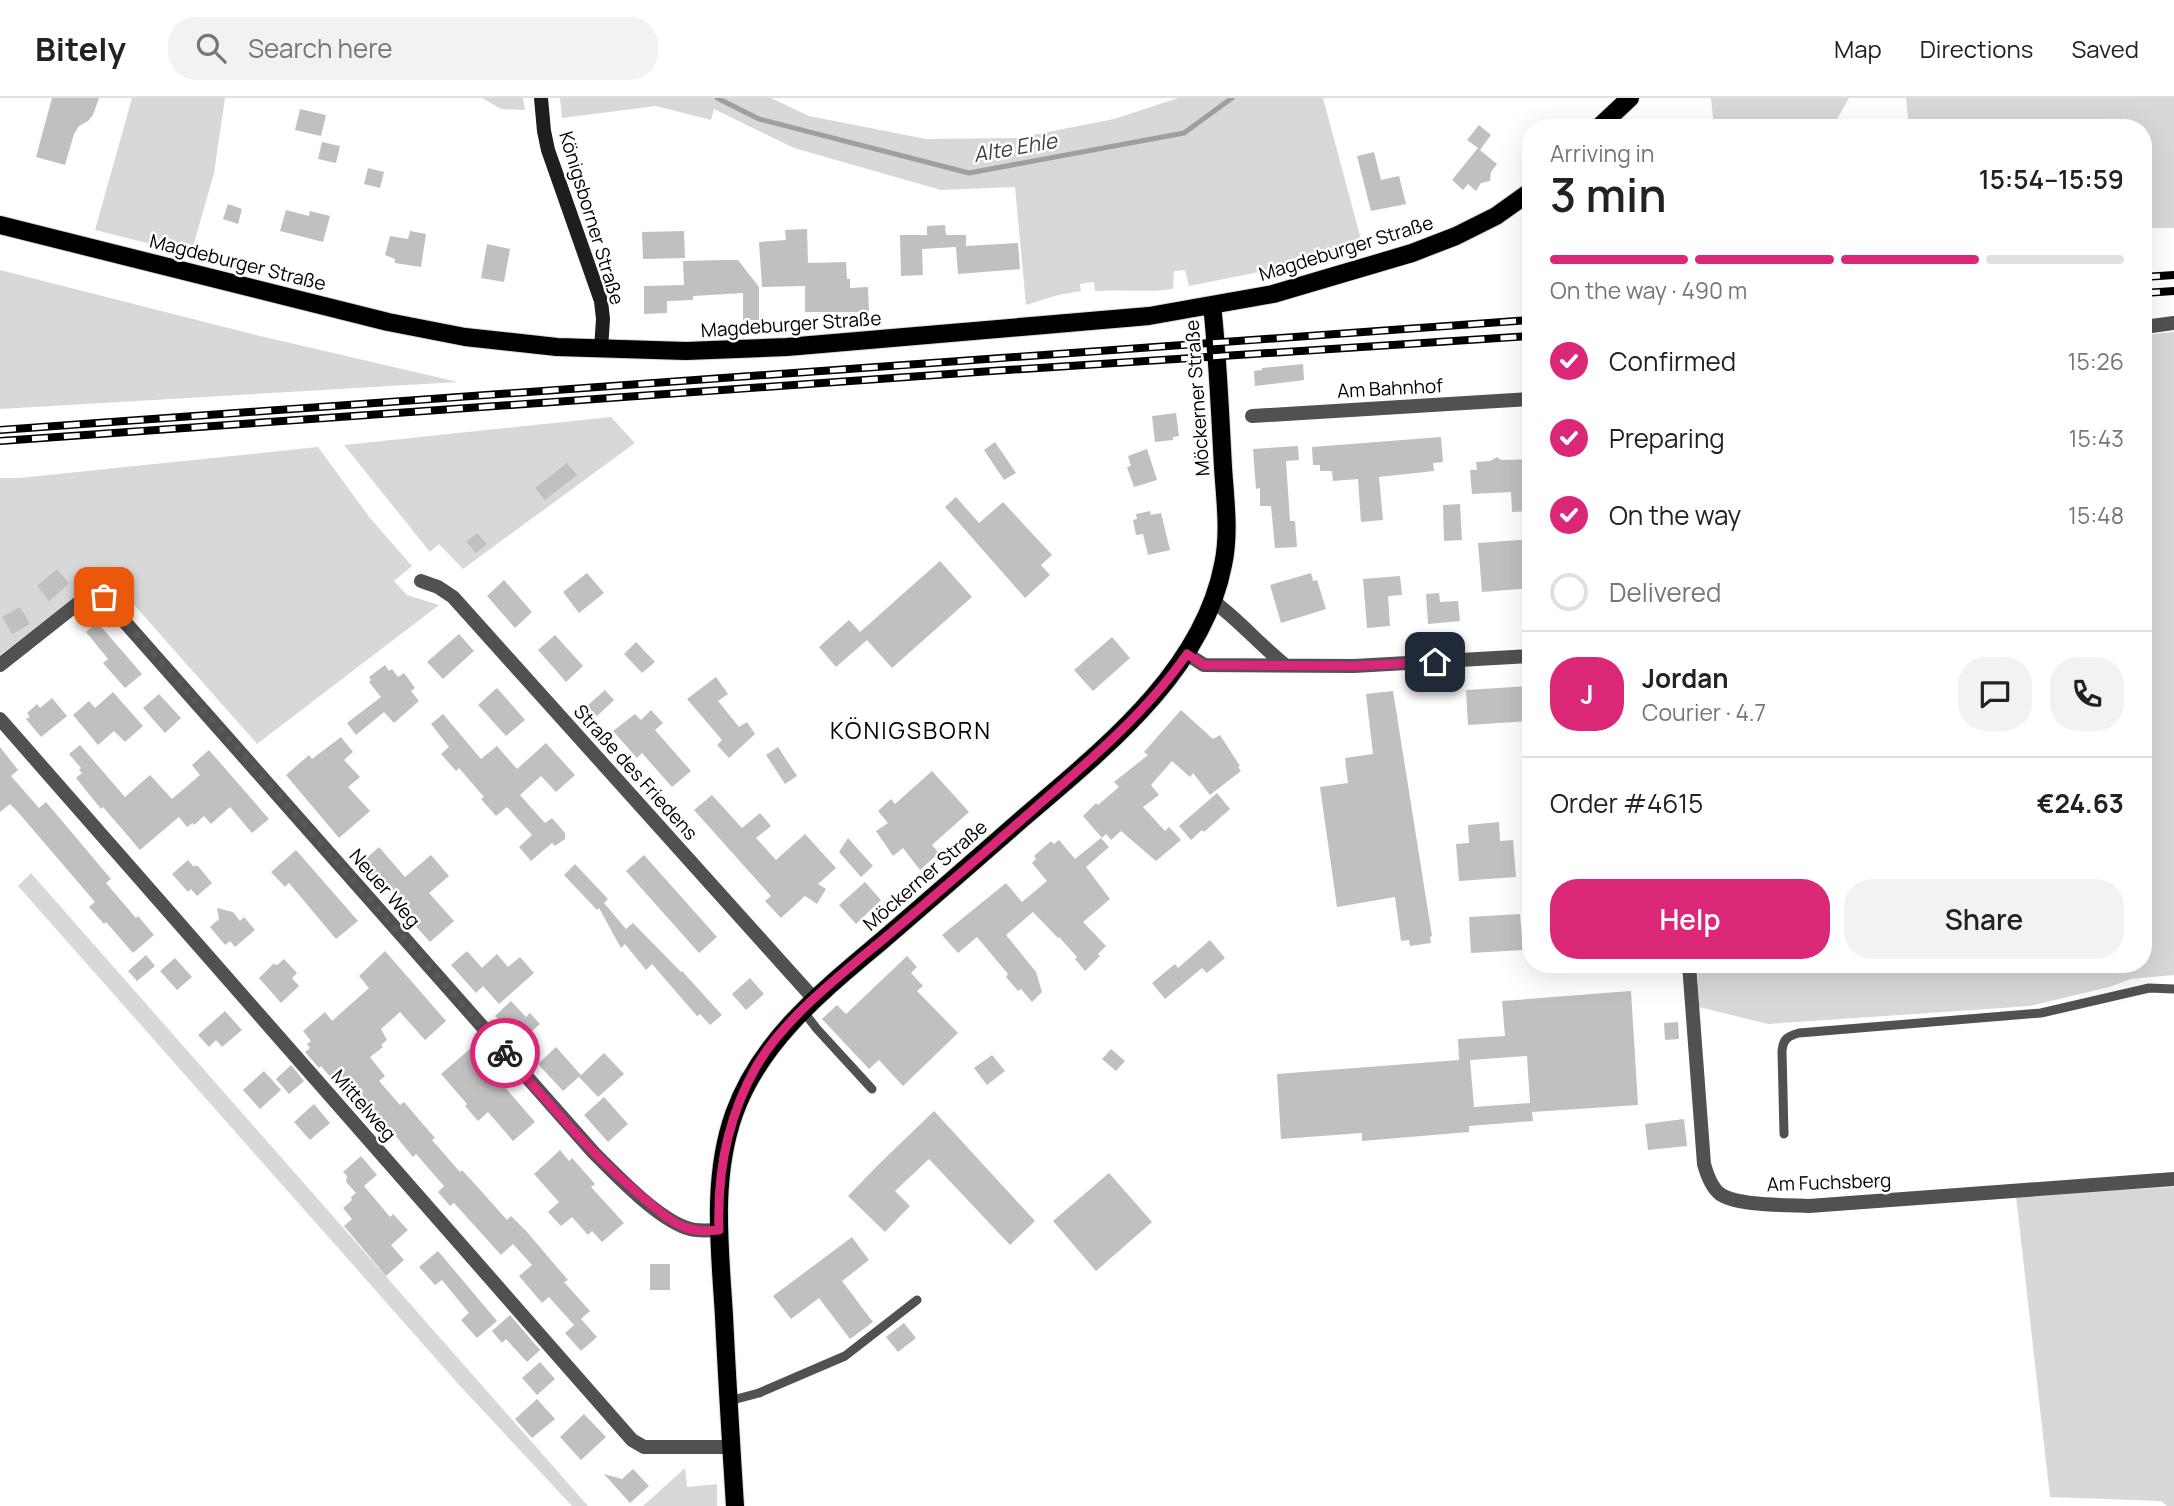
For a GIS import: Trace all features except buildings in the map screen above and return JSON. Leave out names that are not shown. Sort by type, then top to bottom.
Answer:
[{"type":"main road","points":[[1608,119],[1630,98]]},
{"type":"main road","name":"Magdeburger Straße","points":[[0,225],[421,329],[512,342],[601,349],[686,351],[787,347],[1149,316],[1273,294],[1412,253],[1478,226],[1522,197]]},
{"type":"main road","name":"Möckerner Straße","points":[[735,1506],[719,1230],[721,1167],[735,1111],[762,1057],[809,1005],[1088,761],[1149,701],[1187,654],[1213,601],[1226,550],[1212,305]]},
{"type":"street","name":"Königsborner Straße","points":[[541,98],[548,150],[601,302],[601,349]]},
{"type":"street","points":[[2152,326],[2174,323]]},
{"type":"street","name":"Am Bahnhof","points":[[1252,416],[1522,400]]},
{"type":"street","name":"Straße des Friedens","points":[[421,581],[438,587],[453,597],[809,1005]]},
{"type":"street","name":"Neuer Weg","points":[[0,665],[90,595],[96,593],[104,597],[606,1165],[675,1222],[688,1229],[719,1230]]},
{"type":"street","points":[[1213,601],[1285,665]]},
{"type":"street","points":[[1187,654],[1204,665],[1354,666],[1522,657]]},
{"type":"street","name":"Mittelweg","points":[[0,719],[632,1440],[644,1447],[731,1447]]},
{"type":"street","name":"Am Fuchsberg","points":[[1690,973],[1704,1164],[1709,1180],[1721,1194],[1751,1203],[1810,1206],[2174,1179]]},
{"type":"lane","points":[[1784,1134],[1782,1051],[1783,1043],[1791,1035],[1811,1031],[2041,1013],[2149,988],[2174,989]]},
{"type":"lane","points":[[809,1005],[817,1029],[872,1089]]},
{"type":"lane","points":[[729,1401],[759,1393],[845,1356],[917,1300]]},
{"type":"shaded area","points":[[132,98],[225,98],[214,173],[191,254],[95,230]]},
{"type":"shaded area","points":[[482,98],[523,98],[525,110],[501,109]]},
{"type":"shaded area","points":[[560,98],[771,98],[809,116],[926,139],[1017,138],[1114,119],[1178,98],[1323,98],[1363,247],[1189,286],[1185,270],[1174,271],[1173,289],[1095,291],[1094,282],[1080,284],[1081,291],[1026,305],[1015,187],[941,190],[794,148],[714,109],[711,120],[656,106],[562,118]]},
{"type":"shaded area","points":[[1711,98],[1849,98],[1837,119],[1713,119]]},
{"type":"shaded area","points":[[1906,98],[2174,98],[2174,228],[2152,228],[2152,119],[1908,119]]},
{"type":"shaded area","points":[[0,270],[260,336],[458,382],[0,409]]},
{"type":"shaded area","points":[[2174,332],[2174,975],[2131,979],[2030,1006],[1768,1024],[1699,1007],[1697,973],[2152,973],[2152,334]]},
{"type":"shaded area","points":[[611,417],[635,443],[463,569],[439,544],[430,552],[344,445]]},
{"type":"shaded area","points":[[318,447],[370,518],[412,566],[394,581],[407,595],[439,605],[257,744],[106,573],[0,655],[0,478]]},
{"type":"shaded area","points":[[31,873],[588,1506],[572,1506],[461,1387],[18,886]]},
{"type":"shaded area","points":[[2174,1187],[2174,1506],[2167,1506],[2161,1501],[2050,1497],[2016,1196]]},
{"type":"shaded area","points":[[685,1468],[687,1487],[717,1484],[717,1506],[643,1506]]},
{"type":"waterway","name":"Alte Ehle","points":[[717,98],[759,119],[969,173],[1184,133],[1232,98]]},
{"type":"railway","points":[[2152,276],[2174,275]]},
{"type":"railway","points":[[2152,292],[2174,291]]},
{"type":"railway","points":[[0,430],[1522,321]]},
{"type":"railway","points":[[0,441],[1522,337]]},
{"type":"way so far","points":[[104,597],[505,1053]]},
{"type":"district","name":"KÖNIGSBORN","points":[[911,731]]},
{"type":"route","points":[[505,1053],[594,1153],[638,1194],[688,1229],[719,1230],[720,1174],[735,1111],[756,1067],[778,1037],[839,978],[1088,761],[1149,701],[1187,654],[1204,665],[1354,666],[1435,662]]}]
